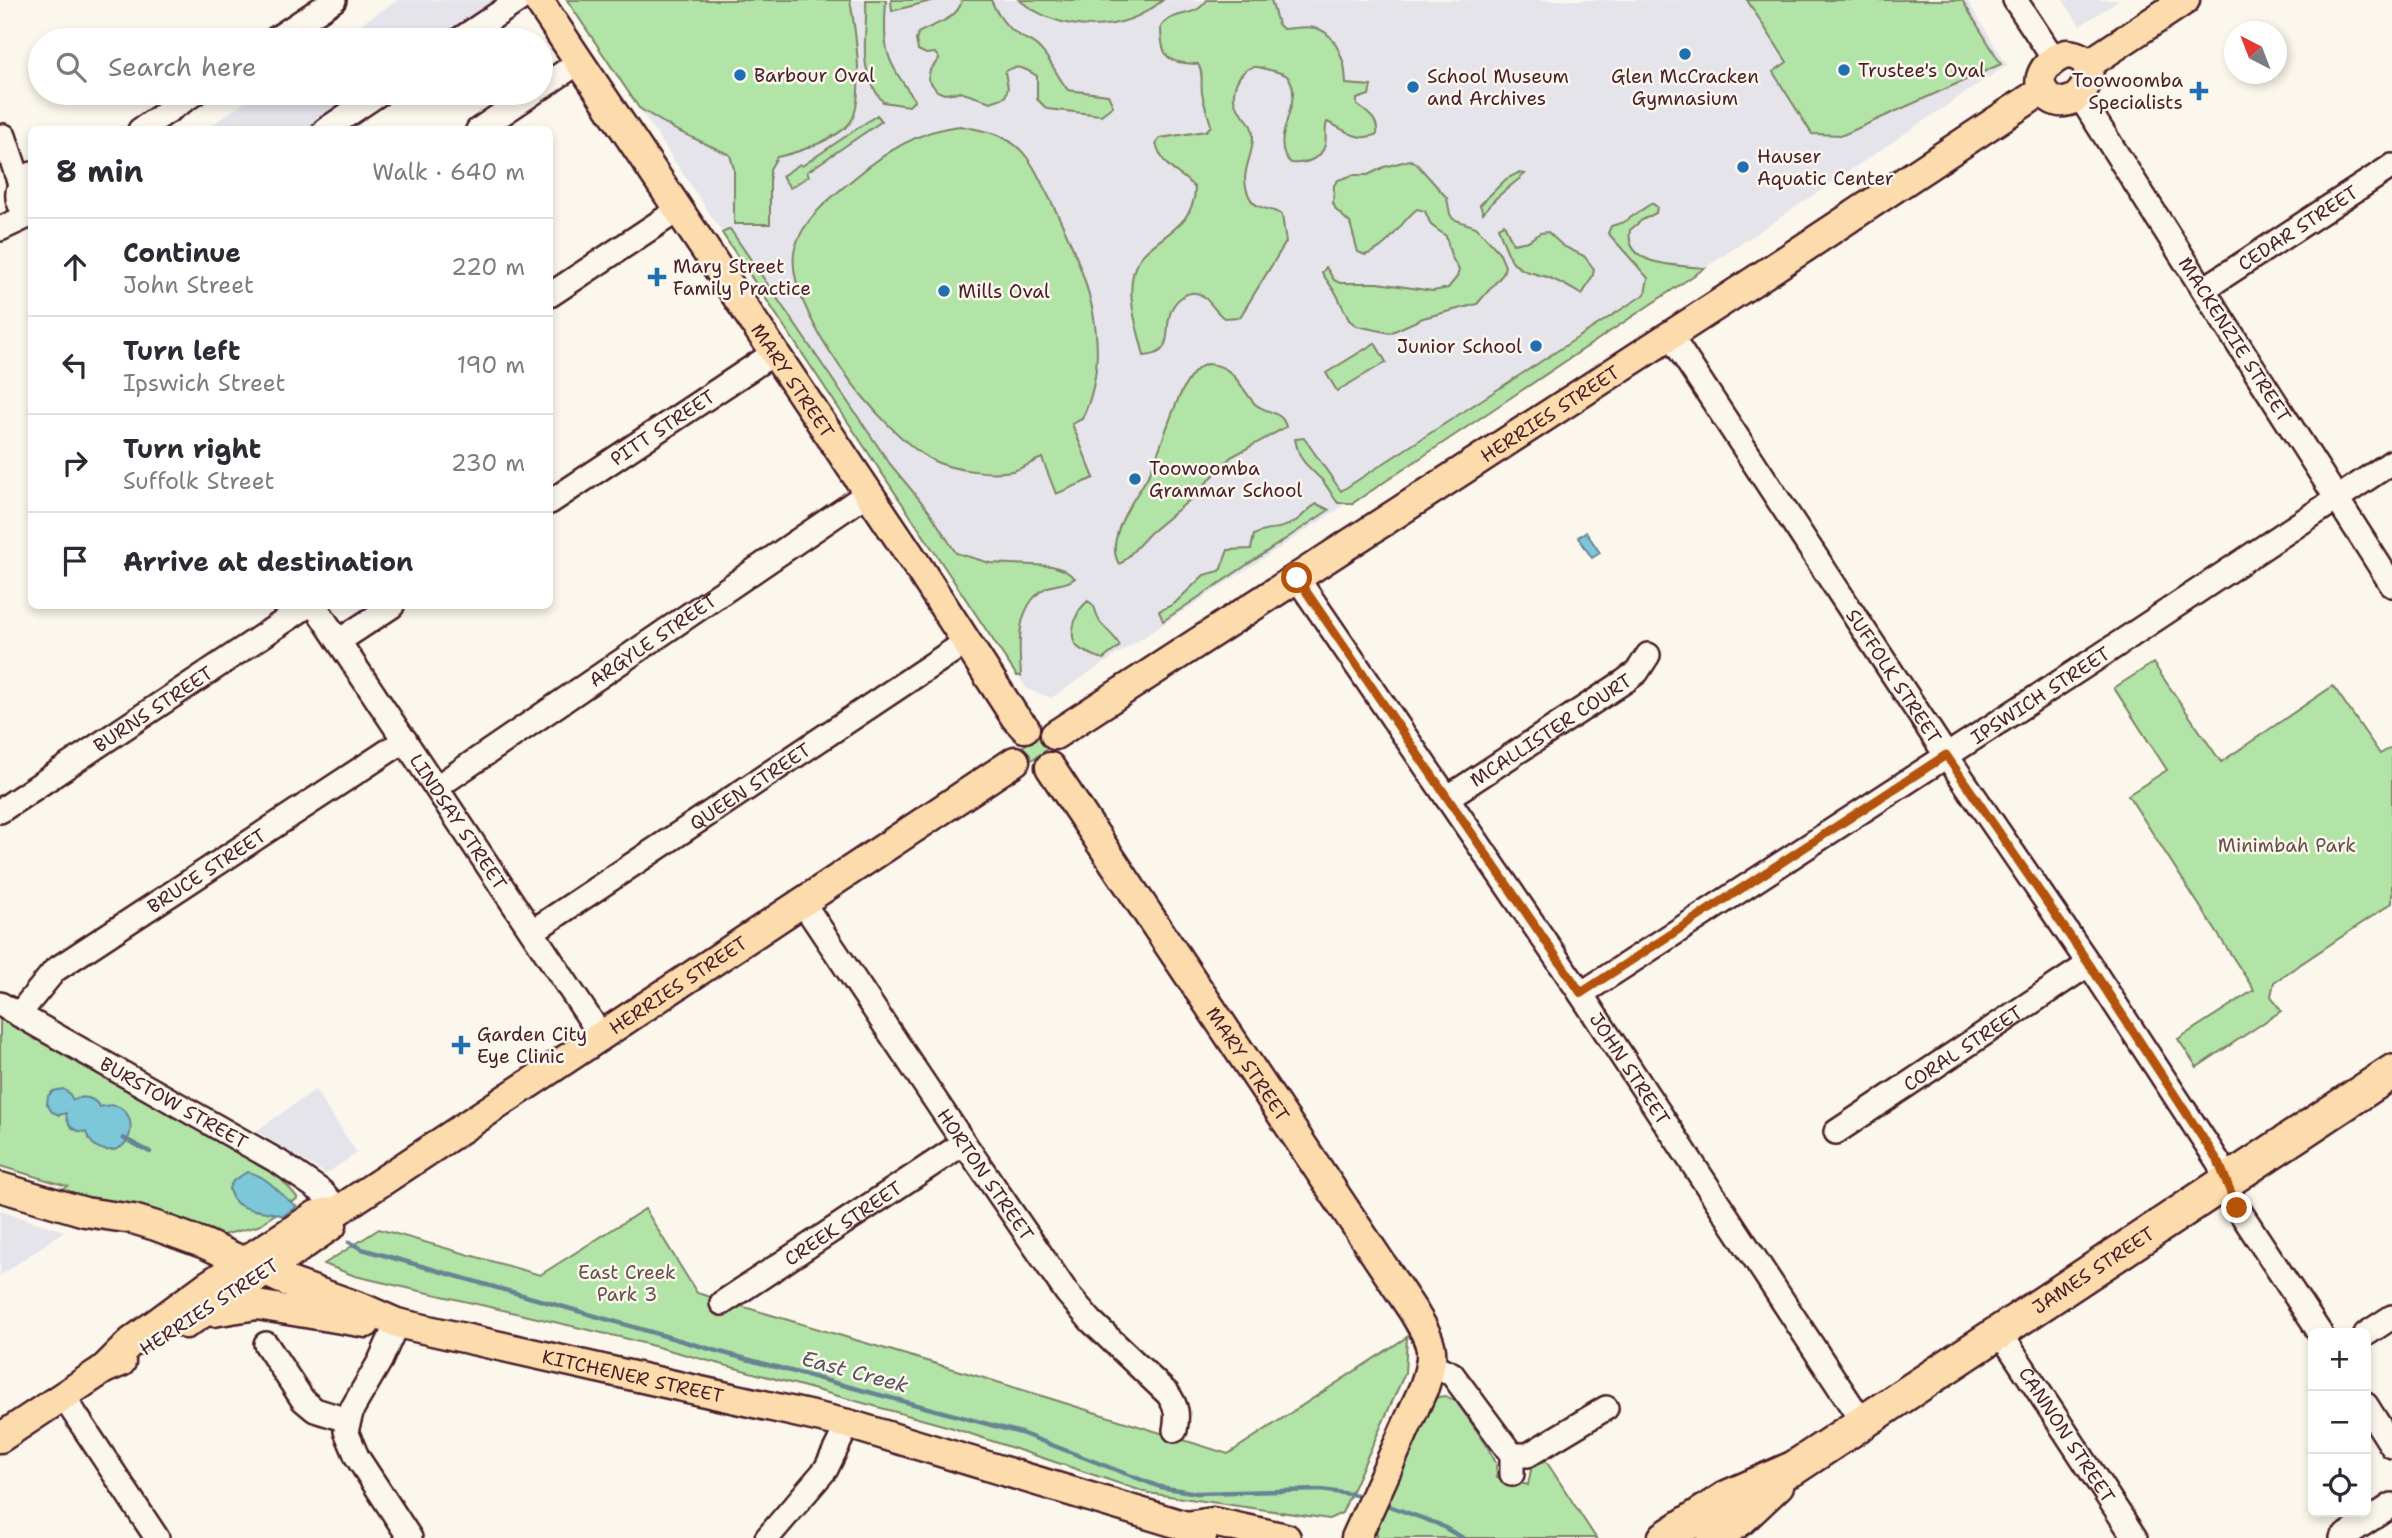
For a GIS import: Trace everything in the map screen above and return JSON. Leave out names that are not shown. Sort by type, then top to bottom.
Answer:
[{"type":"highway","name":"JAMES STREET","points":[[1665,1538],[1728,1497],[1794,1468],[2392,1072]]},
{"type":"highway","name":"JAMES STREET","points":[[1713,1538],[1741,1518],[1794,1468]]},
{"type":"main road","name":"MARY STREET","points":[[538,0],[868,493],[1014,717],[1025,728]]},
{"type":"main road","points":[[2087,65],[2185,0]]},
{"type":"main road","points":[[2073,54],[2087,65],[2089,79],[2086,88],[2071,100],[2061,102],[2047,96],[2043,89],[2041,74],[2046,65],[2054,59],[2073,54]]},
{"type":"main road","name":"HERRIES STREET","points":[[1055,735],[2043,89]]},
{"type":"main road","points":[[1039,724],[1055,735],[1058,755],[1050,767],[1034,772],[1023,769],[1015,761],[1013,742],[1025,728],[1039,724]]},
{"type":"main road","name":"HERRIES STREET","points":[[0,1438],[104,1369],[151,1348],[192,1320],[316,1215],[339,1210],[1015,761]]},
{"type":"main road","name":"MARY STREET","points":[[1050,767],[1413,1311],[1432,1349],[1432,1365]]},
{"type":"main road","name":"KITCHENER STREET","points":[[0,1187],[85,1212],[133,1219],[205,1244],[246,1273],[355,1322]]},
{"type":"main road","name":"HERRIES STREET","points":[[104,1369],[131,1342],[246,1273]]},
{"type":"main road","name":"KITCHENER STREET","points":[[246,1273],[365,1309],[397,1323],[848,1424],[1194,1532],[1213,1522],[1286,1538]]},
{"type":"main road","points":[[192,1320],[232,1307],[257,1305],[355,1322],[397,1323]]},
{"type":"main road","points":[[1356,1538],[1432,1365]]},
{"type":"street","points":[[292,28],[334,0]]},
{"type":"street","points":[[477,28],[519,0]]},
{"type":"street","points":[[2015,0],[2054,59]]},
{"type":"street","points":[[553,80],[579,62]]},
{"type":"street","name":"MACKENZIE STREET","points":[[2079,95],[2392,585]]},
{"type":"street","points":[[146,126],[177,105]]},
{"type":"street","points":[[331,126],[362,105]]},
{"type":"street","points":[[484,126],[515,105]]},
{"type":"street","points":[[2,133],[25,179],[21,208],[28,213]]},
{"type":"street","name":"CEDAR STREET","points":[[2204,289],[2392,166]]},
{"type":"street","points":[[0,213],[25,179]]},
{"type":"street","points":[[553,293],[678,209]]},
{"type":"street","points":[[0,229],[28,216]]},
{"type":"street","name":"SUFFOLK STREET","points":[[1670,335],[2219,1163],[2233,1201],[2317,1328]]},
{"type":"street","name":"PITT STREET","points":[[553,500],[774,353]]},
{"type":"street","name":"IPSWICH STREET","points":[[1581,993],[2103,654],[2392,462]]},
{"type":"street","name":"ARGYLE STREET","points":[[437,787],[868,493]]},
{"type":"street","name":"JOHN STREET","points":[[1297,578],[1581,993],[1863,1423]]},
{"type":"street","name":"BURNS STREET","points":[[0,811],[303,609]]},
{"type":"street","name":"LINDSAY STREET","points":[[317,609],[602,1037]]},
{"type":"street","points":[[339,641],[387,609]]},
{"type":"street","name":"QUEEN STREET","points":[[533,931],[965,642]]},
{"type":"street","name":"MCALLISTER COURT","points":[[1447,798],[1625,681],[1637,672],[1648,655]]},
{"type":"street","name":"BRUCE STREET","points":[[9,1009],[55,970],[405,740]]},
{"type":"street","name":"HORTON STREET","points":[[803,903],[1067,1293],[1091,1321],[1168,1394],[1176,1405],[1178,1415],[1175,1430]]},
{"type":"street","name":"CORAL STREET","points":[[1836,1132],[2089,964]]},
{"type":"street","name":"BURSTOW STREET","points":[[9,1009],[279,1162],[321,1191],[339,1210]]},
{"type":"street","name":"CREEK STREET","points":[[722,1303],[964,1143]]},
{"type":"street","points":[[2371,1331],[2392,1317]]},
{"type":"street","points":[[397,1323],[380,1361],[347,1420],[346,1431],[357,1457],[410,1538]]},
{"type":"street","name":"CANNON STREET","points":[[1999,1331],[2135,1538]]},
{"type":"street","points":[[267,1344],[303,1400],[314,1410],[347,1420]]},
{"type":"street","points":[[1432,1365],[1452,1374],[1512,1464],[1606,1408]]},
{"type":"street","points":[[63,1396],[157,1538]]},
{"type":"street","points":[[2371,1413],[2392,1446]]},
{"type":"street","points":[[767,1538],[826,1469],[848,1424]]},
{"type":"street","points":[[2342,1538],[2392,1505]]},
{"type":"shaded area","points":[[398,0],[508,0],[470,28],[355,28]]},
{"type":"shaded area","name":"Toowoomba Grammar School","points":[[567,0],[1967,0],[2007,65],[1705,268],[1051,698],[1027,689]]},
{"type":"shaded area","points":[[2063,0],[2119,0],[2080,26]]},
{"type":"shaded area","points":[[240,105],[360,105],[329,126],[210,126]]},
{"type":"shaded area","points":[[315,1090],[357,1153],[326,1174],[256,1131]]},
{"type":"shaded area","points":[[0,1211],[64,1231],[0,1276]]},
{"type":"green space","name":"Barbour Oval","points":[[567,0],[850,0],[858,63],[855,113],[844,129],[826,140],[777,157],[770,169],[770,224],[734,224],[734,169],[730,155],[676,130],[639,108]]},
{"type":"green space","points":[[866,0],[886,0],[885,32],[888,54],[897,74],[915,100],[909,106],[883,102],[869,77],[865,53]]},
{"type":"green space","points":[[891,0],[935,0],[892,11]]},
{"type":"green space","points":[[962,0],[991,0],[1007,26],[1036,45],[1044,54],[1068,90],[1108,95],[1113,106],[1101,115],[1047,109],[1037,99],[1037,76],[1017,67],[1005,72],[1008,88],[1005,97],[991,102],[960,92],[944,94],[937,91],[928,79],[930,70],[939,59],[935,53],[926,54],[918,50],[916,40],[918,33],[956,12]]},
{"type":"green space","points":[[1019,0],[1163,0],[1129,20],[1091,26],[1054,19]]},
{"type":"green space","points":[[1207,0],[1271,0],[1278,24],[1283,29],[1310,27],[1329,35],[1339,51],[1346,84],[1371,86],[1369,95],[1357,99],[1357,105],[1374,120],[1377,134],[1370,137],[1357,136],[1327,122],[1325,145],[1320,154],[1306,162],[1291,163],[1284,154],[1282,143],[1293,96],[1292,85],[1287,76],[1276,71],[1255,67],[1244,72],[1236,83],[1234,96],[1237,107],[1252,130],[1253,144],[1246,173],[1246,189],[1257,205],[1282,215],[1286,242],[1240,317],[1224,318],[1201,295],[1187,294],[1179,299],[1171,311],[1166,340],[1161,351],[1144,356],[1132,305],[1133,274],[1146,252],[1186,216],[1193,204],[1195,188],[1168,166],[1156,144],[1160,138],[1206,131],[1211,126],[1198,64],[1180,62],[1168,57],[1163,46],[1161,27],[1172,18],[1196,10]]},
{"type":"green space","points":[[1747,0],[1962,0],[2001,64],[1843,135],[1812,134],[1773,72],[1787,62]]},
{"type":"green space","points":[[877,115],[882,121],[807,172],[809,176],[790,188],[782,176],[800,164],[802,166]]},
{"type":"green space","name":"Mills Oval","points":[[960,126],[1002,137],[1026,156],[1063,225],[1092,307],[1097,363],[1092,391],[1082,419],[1072,424],[1094,478],[1056,494],[1042,458],[1012,471],[984,472],[942,464],[913,447],[889,426],[840,367],[803,302],[795,273],[795,248],[799,237],[812,217],[829,199],[892,150],[931,132]]},
{"type":"green space","points":[[1410,160],[1416,163],[1447,198],[1453,219],[1476,227],[1499,252],[1505,266],[1503,274],[1477,304],[1423,318],[1390,333],[1357,326],[1349,320],[1322,273],[1326,267],[1334,280],[1340,283],[1378,283],[1433,291],[1448,288],[1457,277],[1459,270],[1451,256],[1446,236],[1431,225],[1425,211],[1417,209],[1387,242],[1365,255],[1358,252],[1350,223],[1336,210],[1333,203],[1334,185],[1338,180],[1353,175],[1368,175],[1384,167]]},
{"type":"green space","points":[[1518,173],[1525,174],[1496,198],[1483,213],[1480,205],[1506,179]]},
{"type":"green space","points":[[1652,203],[1657,207],[1656,213],[1630,230],[1630,242],[1636,252],[1656,262],[1705,268],[1353,503],[1338,503],[1302,458],[1295,439],[1304,438],[1341,491],[1645,294],[1648,278],[1608,233],[1611,226],[1624,222]]},
{"type":"green space","points":[[1504,224],[1513,244],[1548,232],[1563,246],[1584,256],[1594,269],[1582,295],[1556,281],[1517,266],[1508,254],[1498,227]]},
{"type":"green space","points":[[730,229],[890,464],[929,511],[956,553],[990,563],[1052,566],[1075,578],[1044,589],[1028,607],[1021,629],[1021,676],[1017,676],[722,233]]},
{"type":"green space","points":[[1375,343],[1386,362],[1337,391],[1326,373]]},
{"type":"green space","points":[[1206,364],[1230,372],[1255,404],[1278,415],[1286,427],[1231,457],[1192,498],[1150,533],[1119,564],[1115,546],[1122,521],[1154,464],[1187,382]]},
{"type":"green space","points":[[1317,504],[1329,510],[1163,621],[1159,611],[1174,604],[1204,575],[1220,571],[1228,550],[1251,549],[1254,535],[1289,525]]},
{"type":"green space","points":[[1088,601],[1100,622],[1120,646],[1103,659],[1079,648],[1073,639],[1076,617]]},
{"type":"green space","name":"Minimbah Park","points":[[2153,663],[2221,762],[2333,686],[2380,754],[2392,747],[2392,903],[2274,982],[2271,996],[2281,1011],[2197,1067],[2178,1039],[2254,990],[2128,795],[2167,770],[2114,688]]},
{"type":"green space","points":[[1040,735],[1045,736],[1050,745],[1031,760],[1024,758],[1022,747]]},
{"type":"green space","points":[[0,1017],[274,1171],[298,1198],[258,1226],[211,1238],[55,1193],[67,1186],[0,1166]]},
{"type":"green space","name":"East Creek Park 3","points":[[645,1209],[697,1293],[1228,1454],[1407,1337],[1405,1373],[1342,1513],[1329,1519],[1148,1493],[950,1427],[624,1338],[355,1276],[324,1264],[379,1229],[540,1275]]},
{"type":"green space","points":[[1445,1396],[1456,1401],[1486,1444],[1496,1463],[1497,1477],[1528,1485],[1532,1465],[1544,1458],[1596,1538],[1378,1538],[1375,1527],[1426,1405]]},
{"type":"water","points":[[1586,532],[1600,553],[1592,558],[1578,537]]},
{"type":"water","points":[[63,1089],[73,1100],[88,1098],[100,1107],[113,1106],[123,1109],[131,1126],[125,1144],[116,1149],[101,1149],[93,1144],[86,1132],[72,1127],[66,1113],[59,1115],[52,1112],[47,1104],[48,1096],[53,1091]]},
{"type":"water","points":[[247,1172],[262,1177],[297,1206],[283,1216],[236,1203],[229,1188],[233,1181]]},
{"type":"waterway","name":"East Creek","points":[[123,1138],[150,1152]]},
{"type":"waterway","name":"East Creek","points":[[349,1242],[362,1249],[724,1353],[1021,1433],[1160,1487],[1197,1493],[1321,1490],[1357,1495]]},
{"type":"waterway","name":"East Creek","points":[[1389,1506],[1438,1524],[1463,1538]]},
{"type":"place","name":"Glen McCracken Gymnasium","points":[[1685,54]]},
{"type":"place","name":"Trustee's Oval","points":[[1844,70]]},
{"type":"place","name":"Barbour Oval","points":[[740,75]]},
{"type":"place","name":"School Museum and Archives","points":[[1413,87]]},
{"type":"place","name":"Toowoomba Specialists","points":[[2199,91]]},
{"type":"place","name":"Hauser Aquatic Center","points":[[1743,167]]},
{"type":"place","name":"Mary Street Family Practice","points":[[657,277]]},
{"type":"place","name":"Mills Oval","points":[[944,291]]},
{"type":"place","name":"Junior School","points":[[1536,346]]},
{"type":"place","name":"Toowoomba Grammar School","points":[[1135,479]]},
{"type":"place","name":"Garden City Eye Clinic","points":[[461,1045]]},
{"type":"route","points":[[1297,578],[1581,993],[1946,755],[2089,964],[2219,1163],[2237,1208]]}]
